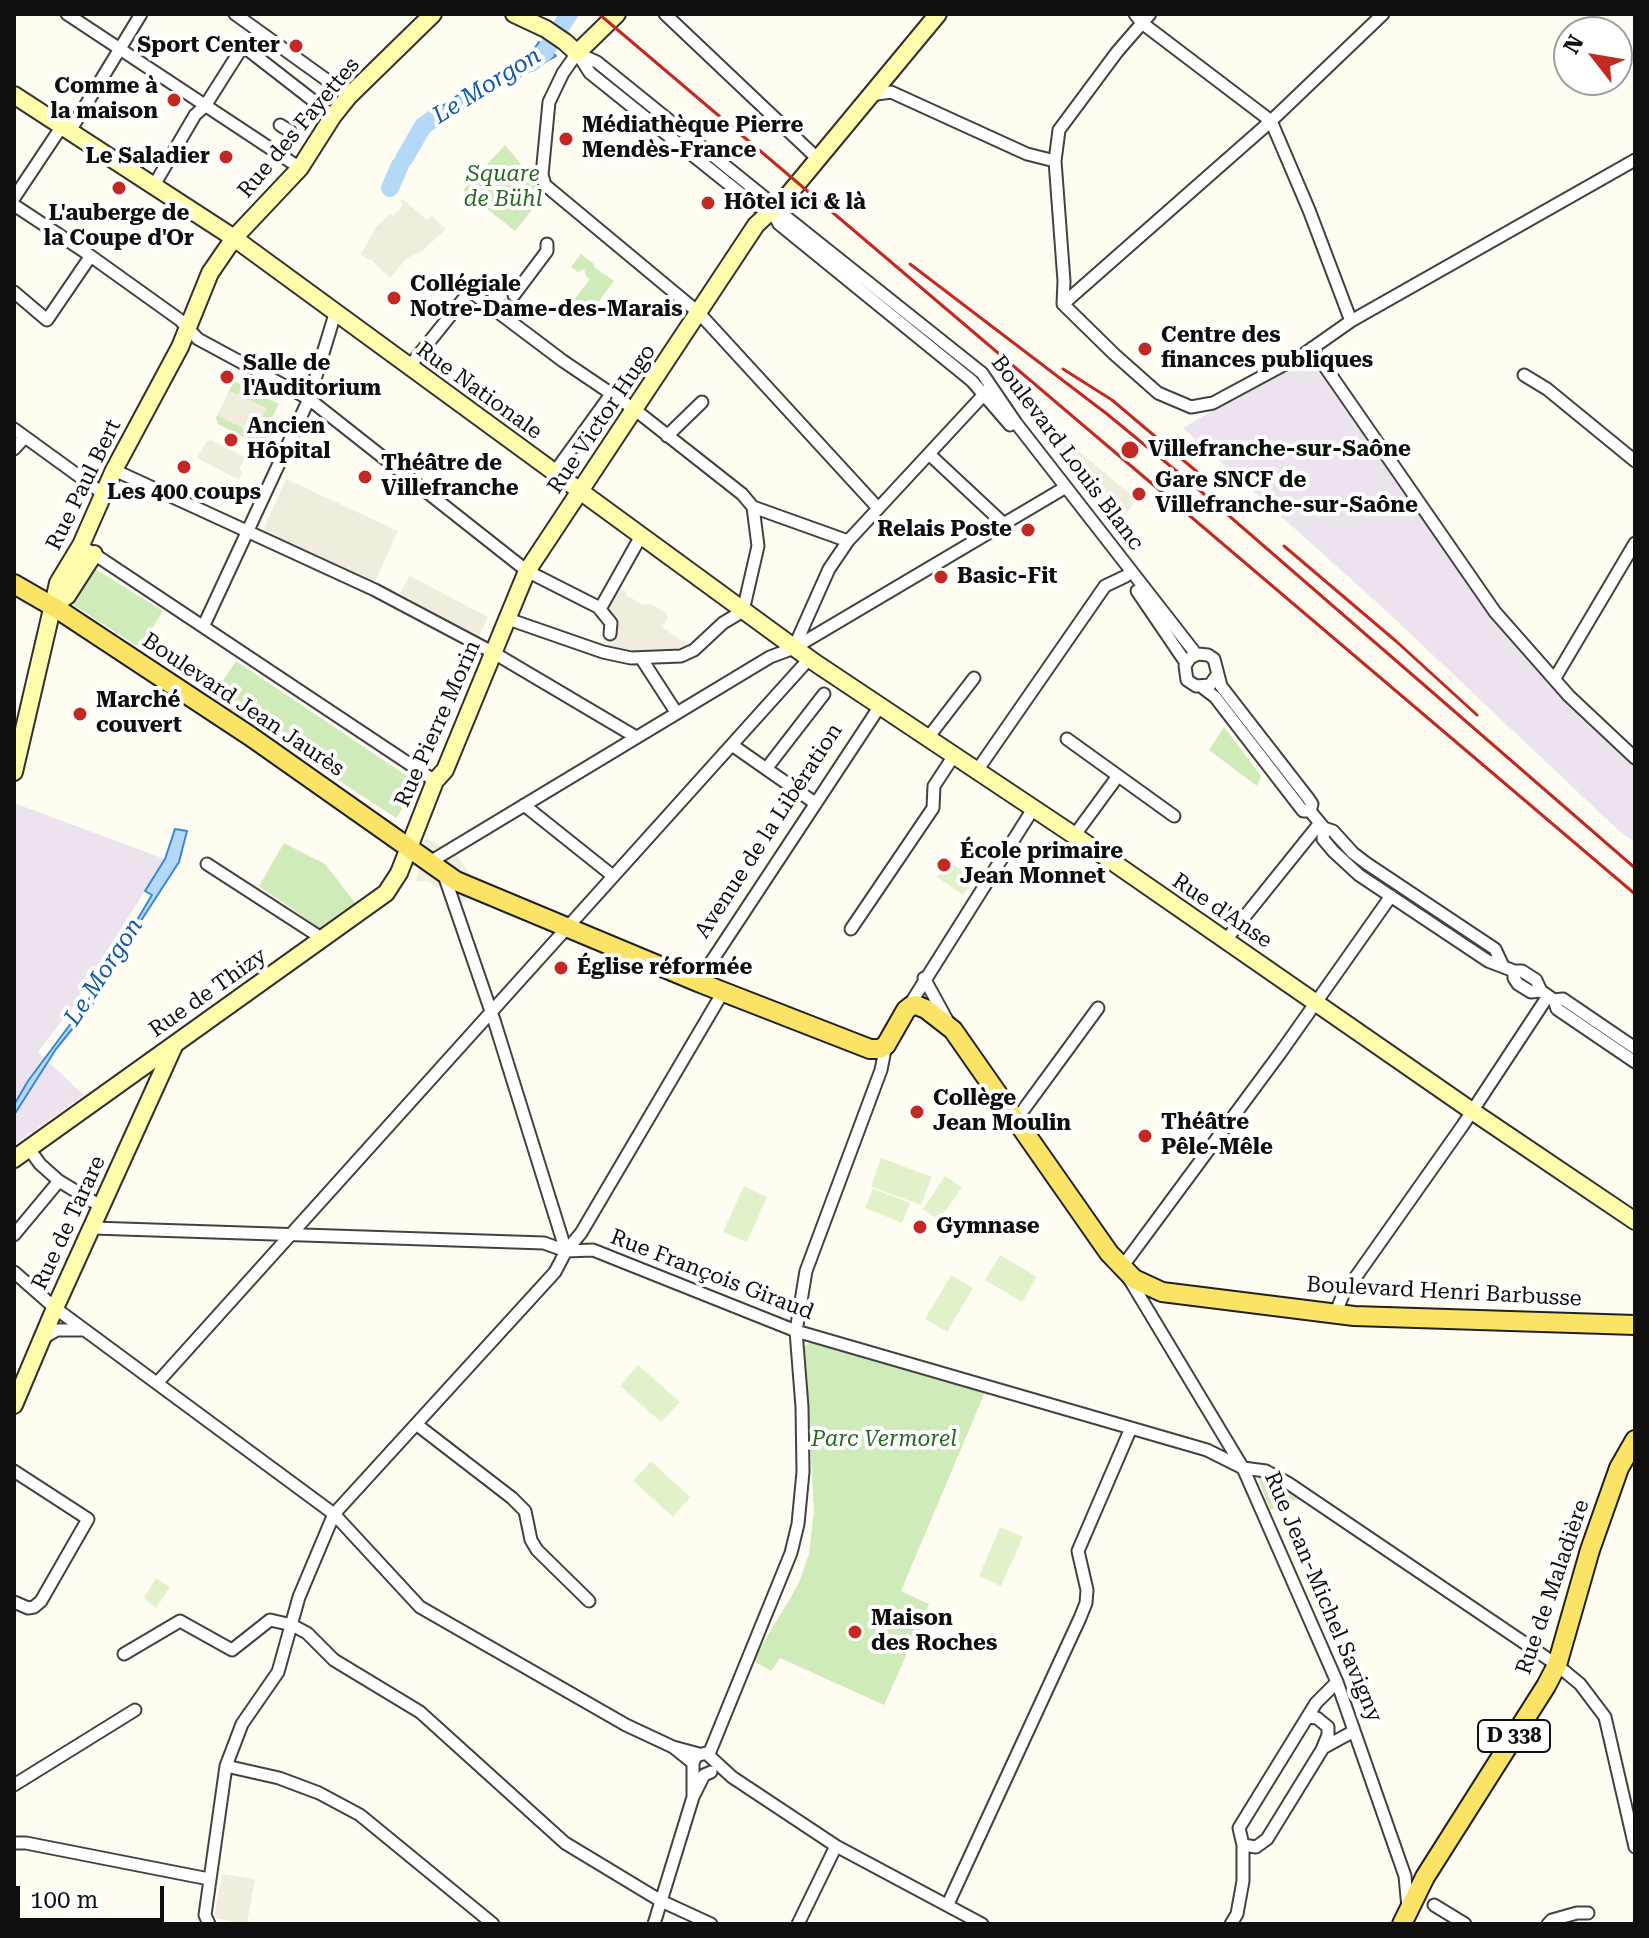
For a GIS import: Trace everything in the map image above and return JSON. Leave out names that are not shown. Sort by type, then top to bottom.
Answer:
[{"type":"main road","name":"Rue des Fayettes","points":[[234,238],[300,168],[308,145],[349,96],[433,14]]},
{"type":"main road","name":"Boulevard Louis Blanc","points":[[514,14],[546,29],[571,47]]},
{"type":"main road","points":[[571,47],[617,14]]},
{"type":"main road","name":"Rue Victor Hugo","points":[[508,619],[527,571],[756,225],[788,195],[938,14]]},
{"type":"main road","name":"Rue Nationale","points":[[14,95],[234,238],[794,648]]},
{"type":"main road","name":"Rue Paul Bert","points":[[14,772],[58,583],[88,549],[114,470],[189,327],[210,273],[234,238]]},
{"type":"main road","name":"Boulevard Jean Jaurès","points":[[14,584],[250,736],[437,868],[565,928],[723,992],[870,1049],[880,1049],[886,1045]]},
{"type":"main road","name":"Rue Pierre Morin","points":[[408,846],[435,781],[445,770],[508,619]]},
{"type":"main road","name":"Rue d'Anse","points":[[794,648],[1074,836],[1631,1219]]},
{"type":"main road","name":"Rue de Thizy","points":[[14,1159],[386,893],[399,873],[408,846]]},
{"type":"main road","name":"Rue Jean-Michel Savigny","points":[[906,1010],[916,1005],[926,1009],[953,1030],[1101,1242],[1134,1279],[1156,1290]]},
{"type":"main road","points":[[886,1045],[906,1010]]},
{"type":"main road","name":"Rue de Tarare","points":[[14,1405],[174,1046]]},
{"type":"main road","points":[[126,1080],[140,1083],[147,1090],[147,1104]]},
{"type":"main road","name":"Boulevard Henri Barbusse","points":[[1156,1290],[1335,1314],[1633,1324]]},
{"type":"main road","name":"Rue de Maladière","points":[[1405,1916],[1557,1665],[1595,1536],[1619,1468],[1635,1440]]},
{"type":"street","points":[[67,14],[300,168]]},
{"type":"street","points":[[14,198],[66,128],[141,14]]},
{"type":"street","points":[[235,14],[349,96]]},
{"type":"street","points":[[665,14],[818,159]]},
{"type":"street","points":[[1063,304],[1271,121],[1383,14]]},
{"type":"street","points":[[1351,321],[1271,121],[1142,17],[1059,130],[1055,161],[1063,304],[1158,393],[1191,407],[1213,403],[1312,348],[1351,321],[1635,160]]},
{"type":"street","points":[[153,187],[195,115],[205,106],[243,46],[333,116]]},
{"type":"street","points":[[571,47],[549,102],[542,175],[545,185],[699,313],[878,508]]},
{"type":"street","name":"Boulevard Louis Blanc","points":[[571,47],[590,73],[757,206],[771,210],[779,224],[988,390],[1063,489],[1186,663]]},
{"type":"street","points":[[870,95],[891,92],[1027,154],[1055,161]]},
{"type":"street","points":[[14,205],[189,327],[198,339],[309,399],[527,571],[600,609],[611,623],[610,634]]},
{"type":"street","points":[[514,295],[547,251],[547,244]]},
{"type":"street","points":[[14,292],[47,320],[90,257]]},
{"type":"street","points":[[409,367],[470,291],[501,311],[563,361],[634,409],[742,494],[753,507],[848,541]]},
{"type":"street","points":[[204,625],[309,399],[335,314]]},
{"type":"street","points":[[1312,348],[1495,612],[1569,696],[1635,758]]},
{"type":"street","points":[[1524,375],[1547,389],[1635,461]]},
{"type":"street","points":[[794,648],[829,569],[848,541],[988,390]]},
{"type":"street","points":[[554,473],[612,393]]},
{"type":"street","points":[[667,436],[702,402]]},
{"type":"street","points":[[14,429],[105,495]]},
{"type":"street","points":[[14,449],[25,437]]},
{"type":"street","points":[[929,454],[1004,524]]},
{"type":"street","points":[[114,470],[375,590],[494,653],[636,737]]},
{"type":"street","points":[[566,1251],[491,1010],[437,868],[524,805],[676,712],[770,657],[794,648],[1063,489]]},
{"type":"street","name":"Boulevard Louis Blanc","points":[[1063,489],[1196,654]]},
{"type":"street","points":[[508,619],[603,652],[641,658],[681,656],[694,650],[723,623],[743,611],[758,546],[753,507]]},
{"type":"street","points":[[600,609],[641,536]]},
{"type":"street","points":[[1555,678],[1635,543]]},
{"type":"street","points":[[88,549],[435,781]]},
{"type":"street","points":[[976,772],[1105,586],[1126,576]]},
{"type":"street","points":[[1202,687],[1210,685],[1217,675],[1218,666],[1213,658],[1196,654],[1186,663],[1184,672],[1187,680],[1215,697],[1303,811],[1310,811]]},
{"type":"street","points":[[641,658],[676,712]]},
{"type":"street","points":[[158,1382],[809,659]]},
{"type":"street","points":[[1217,675],[1224,690],[1312,804],[1310,811]]},
{"type":"street","points":[[927,739],[974,678]]},
{"type":"street","points":[[766,769],[824,694]]},
{"type":"street","name":"Avenue de la Libération","points":[[698,982],[880,706]]},
{"type":"street","points":[[1067,739],[1174,816]]},
{"type":"street","points":[[732,745],[815,803]]},
{"type":"street","points":[[851,929],[933,808],[934,786],[953,757]]},
{"type":"street","points":[[1074,836],[1118,776]]},
{"type":"street","points":[[524,805],[613,876]]},
{"type":"street","points":[[906,1010],[1033,809]]},
{"type":"street","points":[[1310,811],[1322,826],[1333,831],[1353,853],[1377,871],[1495,949],[1518,984],[1531,992],[1563,999],[1635,1048]]},
{"type":"street","points":[[1225,941],[1285,875],[1322,826]]},
{"type":"street","points":[[1322,826],[1323,839],[1333,851],[1391,896],[1488,961],[1508,969]]},
{"type":"street","points":[[207,864],[323,939]]},
{"type":"street","points":[[1122,1267],[1281,1052],[1391,896]]},
{"type":"street","name":"Rue Jean-Michel Savigny","points":[[924,978],[953,1030]]},
{"type":"street","points":[[209,1924],[205,1915],[226,1766],[242,1724],[278,1672],[299,1597],[334,1514],[555,1272],[723,992]]},
{"type":"street","points":[[1548,996],[1557,1009],[1635,1062]]},
{"type":"street","points":[[1335,1314],[1343,1295],[1548,996]]},
{"type":"street","points":[[1016,1120],[1098,1008]]},
{"type":"street","points":[[654,1924],[703,1764],[791,1553],[798,1524],[803,1451],[796,1331],[806,1271],[881,1070],[886,1045]]},
{"type":"street","points":[[29,1149],[59,1181],[102,1207]]},
{"type":"street","points":[[14,1235],[59,1181]]},
{"type":"street","name":"Rue François Giraud","points":[[93,1228],[544,1243],[566,1251],[581,1249],[612,1256],[796,1331],[1207,1450],[1243,1468],[1266,1471],[1557,1665],[1580,1684],[1605,1717],[1635,1847]]},
{"type":"street","name":"Rue Jean-Michel Savigny","points":[[1122,1267],[1243,1468],[1337,1682],[1405,1876],[1405,1916]]},
{"type":"street","points":[[14,1272],[55,1308],[334,1514],[420,1607],[626,1725],[732,1777],[836,1846],[982,1924]]},
{"type":"street","points":[[1154,1321],[1156,1290]]},
{"type":"street","points":[[42,1338],[57,1330],[86,1330]]},
{"type":"street","points":[[416,1424],[525,1511],[531,1540],[537,1550],[589,1601]]},
{"type":"street","points":[[948,1904],[1086,1603],[1087,1590],[1078,1551],[1131,1428]]},
{"type":"street","name":"Rue François Giraud","points":[[1207,1450],[1227,1452],[1232,1449]]},
{"type":"street","points":[[14,1471],[88,1519],[41,1601],[28,1608],[14,1602]]},
{"type":"street","points":[[124,1654],[180,1621],[232,1650],[270,1620],[292,1625],[307,1633],[334,1660],[420,1712],[565,1843],[661,1901],[711,1924]]},
{"type":"street","points":[[1231,1924],[1237,1914],[1243,1881],[1243,1845],[1239,1828],[1316,1703],[1337,1682]]},
{"type":"street","points":[[14,1785],[135,1710]]},
{"type":"street","points":[[1243,1845],[1256,1847],[1267,1839],[1323,1748],[1328,1727],[1317,1718],[1307,1717]]},
{"type":"street","points":[[1323,1748],[1354,1731]]},
{"type":"street","points":[[226,1766],[279,1778],[319,1793],[360,1815],[493,1924]]},
{"type":"street","points":[[14,1843],[209,1879]]},
{"type":"street","points":[[798,1924],[836,1846]]},
{"type":"street","points":[[1434,1905],[1465,1924]]},
{"type":"street","points":[[1548,1924],[1564,1916],[1588,1913]]},
{"type":"shaded area","points":[[403,199],[427,220],[432,216],[446,229],[421,252],[407,258],[390,278],[361,254],[377,226],[390,214],[393,216],[403,205],[400,201]]},
{"type":"shaded area","points":[[1307,355],[1492,618],[1556,690],[1635,767],[1635,843],[1383,608],[1183,428]]},
{"type":"shaded area","points":[[230,391],[267,408],[254,434],[217,415]]},
{"type":"shaded area","points":[[211,440],[245,457],[239,469],[242,471],[239,480],[197,458],[206,442]]},
{"type":"shaded area","points":[[1067,441],[1137,500],[1115,527],[1059,452]]},
{"type":"shaded area","points":[[286,479],[398,531],[373,586],[262,532]]},
{"type":"shaded area","points":[[410,576],[488,617],[478,639],[400,593]]},
{"type":"shaded area","points":[[620,589],[643,605],[651,604],[666,613],[668,618],[662,627],[691,647],[687,651],[654,656],[603,649],[614,636],[606,609],[616,590]]},
{"type":"shaded area","points":[[14,803],[165,859],[70,1010],[38,1052],[84,1095],[14,1145]]},
{"type":"shaded area","points":[[426,838],[457,855],[471,876],[468,897],[462,903],[427,881],[416,881]]},
{"type":"shaded area","points":[[222,1874],[255,1879],[247,1924],[214,1918]]},
{"type":"green space","name":"Square de Bühl","points":[[505,145],[543,196],[515,231],[463,190]]},
{"type":"green space","points":[[581,254],[614,281],[585,320],[568,308],[590,279],[584,269],[578,272],[571,267]]},
{"type":"green space","points":[[234,381],[279,404],[266,429],[269,432],[262,446],[218,424],[216,418]]},
{"type":"green space","points":[[94,568],[163,611],[140,648],[75,606],[73,600]]},
{"type":"green space","points":[[236,661],[419,784],[396,818],[212,697]]},
{"type":"green space","points":[[1224,727],[1261,776],[1257,786],[1209,750]]},
{"type":"green space","points":[[284,843],[325,864],[356,904],[321,929],[259,886]]},
{"type":"green space","points":[[948,861],[974,879],[963,895],[937,877]]},
{"type":"green space","points":[[881,1158],[932,1177],[921,1205],[871,1187]]},
{"type":"green space","points":[[945,1176],[962,1187],[939,1220],[923,1209]]},
{"type":"green space","points":[[744,1186],[767,1197],[747,1242],[723,1232]]},
{"type":"green space","points":[[873,1189],[910,1203],[902,1223],[865,1208]]},
{"type":"green space","points":[[1000,1255],[1037,1277],[1022,1302],[985,1280]]},
{"type":"green space","points":[[951,1275],[973,1288],[947,1332],[925,1319]]},
{"type":"green space","name":"Parc Vermorel","points":[[811,1341],[985,1392],[901,1591],[929,1604],[884,1705],[780,1658],[771,1671],[753,1660],[798,1585],[809,1554],[814,1512],[805,1346]]},
{"type":"green space","points":[[638,1365],[680,1402],[661,1422],[620,1386]]},
{"type":"green space","points":[[651,1461],[690,1497],[673,1517],[633,1481]]},
{"type":"green space","points":[[1259,1474],[1302,1497],[1270,1510]]},
{"type":"green space","points":[[1000,1527],[1023,1537],[1001,1586],[979,1576]]},
{"type":"green space","points":[[156,1578],[170,1587],[156,1608],[144,1598]]},
{"type":"water","points":[[539,42],[556,56],[430,128],[423,136],[418,123],[471,86],[491,79],[531,53]]},
{"type":"water","points":[[175,829],[187,831],[179,862],[124,947],[103,991],[56,1049],[14,1115],[14,1105],[28,1081],[92,995],[152,895],[145,891],[165,859]]},
{"type":"waterway","name":"Le Morgon","points":[[531,63],[544,53],[569,14]]},
{"type":"waterway","name":"Le Morgon","points":[[404,159],[423,126],[439,115]]},
{"type":"waterway","name":"Le Morgon","points":[[390,188],[400,165]]},
{"type":"tunnel","points":[[290,131],[303,141]]},
{"type":"tunnel","points":[[503,309],[514,295]]},
{"type":"railway","points":[[599,14],[1635,894]]},
{"type":"railway","points":[[910,264],[1107,414],[1197,488],[1635,868]]},
{"type":"railway","points":[[1063,369],[1112,400],[1202,476]]},
{"type":"railway","points":[[1284,546],[1477,715]]},
{"type":"place","name":"Sport Center","points":[[296,46]]},
{"type":"place","name":"Comme à la maison","points":[[174,100]]},
{"type":"place","name":"Médiathèque Pierre Mendès-France","points":[[566,139]]},
{"type":"place","name":"Le Saladier","points":[[226,157]]},
{"type":"place","name":"L'auberge de la Coupe d'Or","points":[[119,188]]},
{"type":"place","name":"Hôtel ici & là","points":[[708,203]]},
{"type":"place","name":"Collégiale Notre-Dame-des-Marais","points":[[394,298]]},
{"type":"place","name":"Centre des finances publiques","points":[[1145,349]]},
{"type":"place","name":"Salle de l'Auditorium","points":[[227,377]]},
{"type":"place","name":"Ancien Hôpital","points":[[231,440]]},
{"type":"place","name":"Villefranche-sur-Saône","points":[[1130,450]]},
{"type":"place","name":"Les 400 coups","points":[[184,467]]},
{"type":"place","name":"Théâtre de Villefranche","points":[[365,477]]},
{"type":"place","name":"Gare SNCF de Villefranche-sur-Saône","points":[[1139,494]]},
{"type":"place","name":"Relais Poste","points":[[1028,530]]},
{"type":"place","name":"Basic-Fit","points":[[941,577]]},
{"type":"place","name":"Marché couvert","points":[[80,714]]},
{"type":"place","name":"École primaire Jean Monnet","points":[[944,865]]},
{"type":"place","name":"Église réformée","points":[[561,968]]},
{"type":"place","name":"Collège Jean Moulin","points":[[917,1112]]},
{"type":"place","name":"Théâtre Pêle-Mêle","points":[[1145,1136]]},
{"type":"place","name":"Gymnase","points":[[920,1227]]},
{"type":"place","name":"Maison des Roches","points":[[855,1632]]}]
